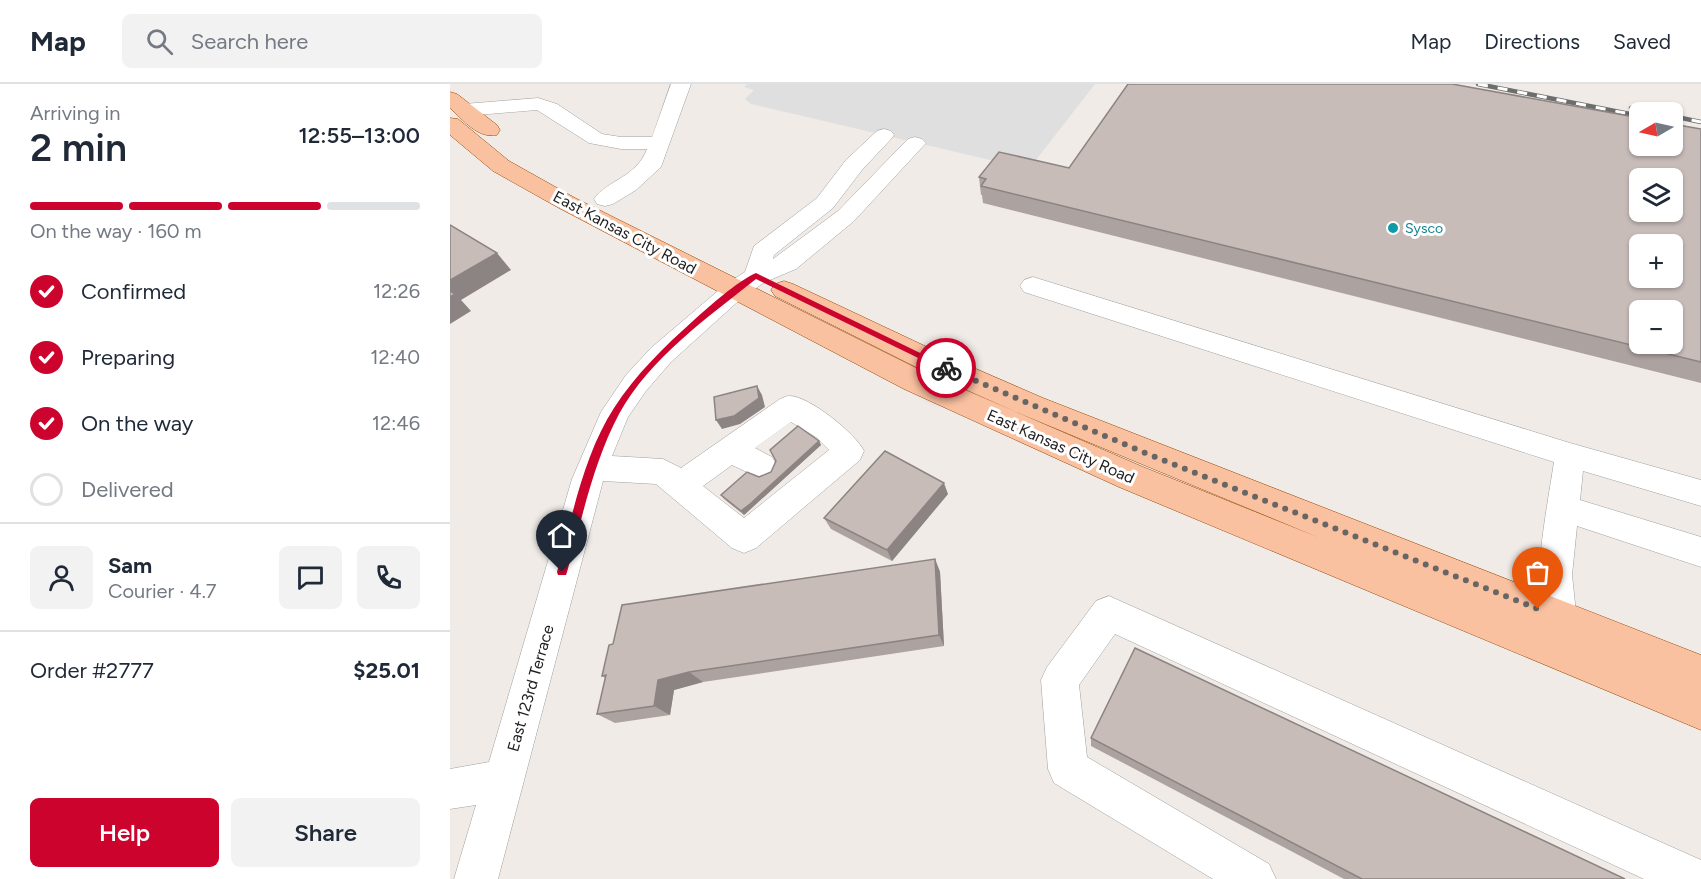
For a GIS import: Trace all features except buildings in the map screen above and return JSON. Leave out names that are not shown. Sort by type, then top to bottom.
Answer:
[{"type":"main road","name":"East Kansas City Road","points":[[455,111],[522,156],[605,199],[915,381],[1131,477],[1701,710]]},
{"type":"main road","name":"East Kansas City Road","points":[[455,111],[501,165],[745,283],[1042,410],[1701,674]]},
{"type":"street","points":[[605,199],[643,174],[653,162],[681,84]]},
{"type":"street","points":[[455,111],[537,104],[550,108],[596,139],[621,143],[660,143]]},
{"type":"street","points":[[745,283],[763,252],[825,203],[854,165],[884,135]]},
{"type":"street","points":[[745,283],[787,263],[846,216],[915,143]]},
{"type":"street","name":"East 123rd Terrace","points":[[476,879],[592,468],[616,412],[636,383],[683,334],[745,283]]},
{"type":"street","points":[[1033,286],[1570,455],[1701,493]]},
{"type":"street","points":[[592,468],[663,472],[680,486],[744,538],[780,480],[794,450],[731,450],[680,486]]},
{"type":"street","points":[[731,450],[780,480]]},
{"type":"street","points":[[1562,653],[1555,575],[1570,455]]},
{"type":"street","points":[[1563,508],[1701,552]]},
{"type":"street","points":[[1254,879],[1068,770],[1060,680],[1108,613],[1693,879]]},
{"type":"street","points":[[450,789],[504,780]]},
{"type":"shaded area","points":[[747,84],[1095,84],[1029,169],[751,104],[745,99],[754,90],[744,87]]},
{"type":"railway","points":[[1478,84],[1629,114]]},
{"type":"railway","points":[[1683,118],[1701,122]]},
{"type":"way so far","points":[[946,368],[1145,453],[1538,609]]},
{"type":"place","name":"Sysco","points":[[1393,228]]},
{"type":"route","points":[[562,572],[588,479],[616,412],[636,383],[661,355],[735,290],[756,276],[946,368]]}]
